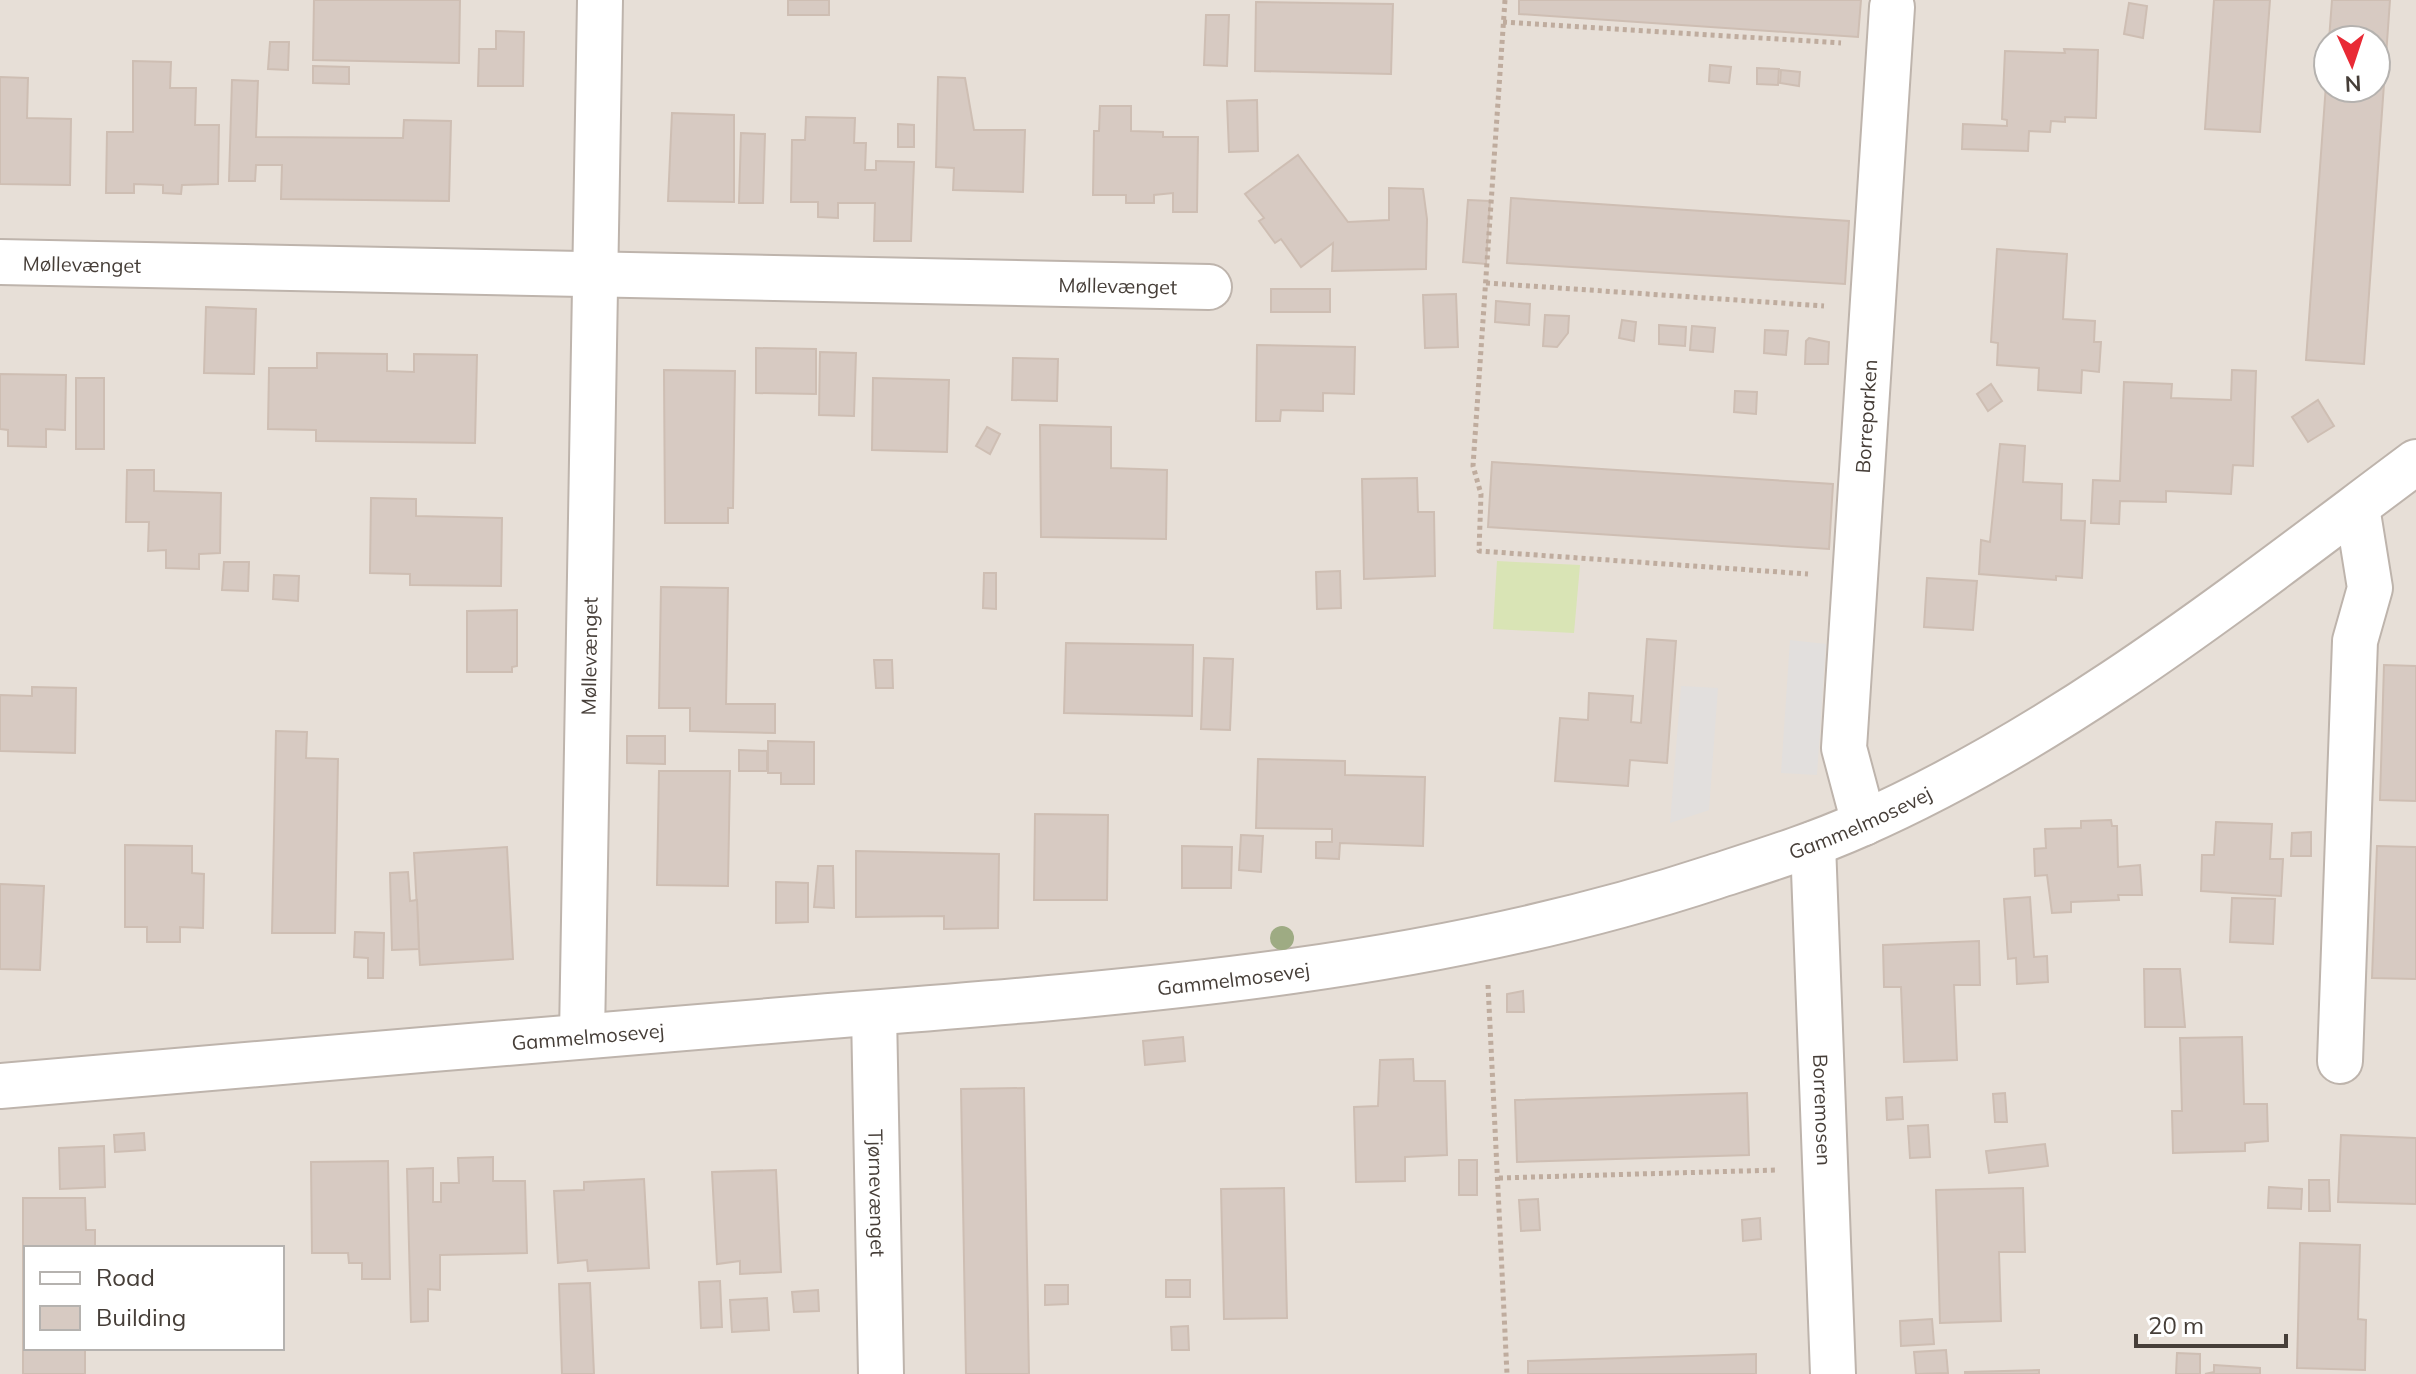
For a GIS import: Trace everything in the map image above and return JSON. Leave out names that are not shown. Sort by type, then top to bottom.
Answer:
[{"type":"street","name":"Møllevænget","points":[[582,1036],[600,0]]},
{"type":"street","name":"Borreparken","points":[[1864,823],[1844,748],[1892,27]]},
{"type":"street","name":"Møllevænget","points":[[0,262],[1209,287]]},
{"type":"street","name":"Gammelmosevej","points":[[0,1086],[1229,982],[1485,940],[1613,911],[1813,844],[1864,823],[1995,755],[2129,674],[2416,462]]},
{"type":"street","points":[[2340,1061],[2355,641],[2370,588],[2357,507]]},
{"type":"street","name":"Borremosen","points":[[1813,844],[1833,1374]]},
{"type":"street","name":"Tjørnevænget","points":[[874,1013],[881,1374]]},
{"type":"path","points":[[1505,0],[1473,466],[1481,494],[1479,551],[1855,577]]},
{"type":"path","points":[[1503,22],[1892,27]]},
{"type":"path","points":[[1486,283],[1875,310]]},
{"type":"path","points":[[1485,940],[1507,1374]]},
{"type":"path","points":[[1499,1178],[1825,1169]]},
{"type":"shaded area","points":[[0,0],[2416,0],[2416,1374],[0,1374]]},
{"type":"shaded area","points":[[1790,640],[1826,644],[1817,775],[1781,773]]},
{"type":"shaded area","points":[[1681,686],[1718,688],[1709,810],[1670,823]]},
{"type":"green space","points":[[1497,561],[1580,565],[1574,633],[1493,629]]},
{"type":"building","points":[[314,0],[460,0],[459,63],[313,60]]},
{"type":"building","points":[[788,0],[829,0],[829,15],[788,15]]},
{"type":"building","points":[[1519,0],[1861,0],[1858,37],[1519,14]]},
{"type":"building","points":[[2214,0],[2270,0],[2260,132],[2205,129]]},
{"type":"building","points":[[2332,0],[2390,0],[2388,24],[2330,24]]},
{"type":"building","points":[[1256,2],[1393,4],[1391,74],[1255,71]]},
{"type":"building","points":[[2129,3],[2147,6],[2143,38],[2124,34]]},
{"type":"building","points":[[1206,15],[1229,15],[1227,66],[1204,65]]},
{"type":"building","points":[[496,31],[524,32],[523,86],[478,86],[479,49],[496,49]]},
{"type":"building","points":[[270,42],[289,42],[288,70],[268,69]]},
{"type":"building","points":[[2064,49],[2098,50],[2096,118],[2065,117],[2065,122],[2051,121],[2050,132],[2029,131],[2028,151],[1962,149],[1963,124],[2007,126],[2007,120],[2002,119],[2005,51],[2065,53]]},
{"type":"building","points":[[133,61],[171,62],[170,88],[196,88],[195,125],[219,125],[218,184],[182,185],[181,194],[163,193],[163,185],[134,184],[134,193],[106,193],[107,132],[133,132]]},
{"type":"building","points":[[1710,65],[1731,67],[1729,83],[1709,81]]},
{"type":"building","points":[[313,66],[349,67],[349,84],[313,83]]},
{"type":"building","points":[[1757,68],[1779,69],[1778,85],[1757,84]]},
{"type":"building","points":[[1781,70],[1800,72],[1799,86],[1780,83]]},
{"type":"building","points":[[0,77],[28,78],[27,118],[71,119],[70,185],[0,184]]},
{"type":"building","points":[[938,77],[965,78],[974,130],[1025,130],[1023,192],[953,190],[954,168],[936,167]]},
{"type":"building","points":[[232,80],[258,81],[256,137],[403,138],[404,120],[451,121],[449,201],[281,199],[282,165],[256,165],[255,181],[229,181]]},
{"type":"building","points":[[1257,100],[1258,151],[1229,152],[1227,101]]},
{"type":"building","points":[[2325,104],[2383,104],[2364,364],[2306,360]]},
{"type":"building","points":[[1100,106],[1131,106],[1131,131],[1163,132],[1163,137],[1198,137],[1197,212],[1173,212],[1173,193],[1154,195],[1154,203],[1126,203],[1126,195],[1093,195],[1094,131],[1099,131]]},
{"type":"building","points":[[672,113],[734,115],[734,202],[668,201]]},
{"type":"building","points":[[806,117],[855,118],[854,143],[866,143],[865,170],[876,170],[876,161],[914,162],[911,241],[874,241],[875,203],[838,203],[838,218],[818,217],[818,202],[791,202],[792,140],[805,140]]},
{"type":"building","points":[[898,124],[914,125],[914,147],[898,147]]},
{"type":"building","points":[[741,133],[765,134],[763,203],[739,203]]},
{"type":"building","points":[[1298,155],[1348,222],[1389,220],[1389,188],[1423,189],[1427,219],[1426,269],[1332,271],[1333,243],[1301,267],[1281,239],[1275,243],[1259,221],[1264,218],[1245,194]]},
{"type":"building","points":[[1511,198],[1849,221],[1845,284],[1507,263]]},
{"type":"building","points":[[1468,200],[1490,201],[1486,264],[1463,262]]},
{"type":"building","points":[[1997,249],[2067,254],[2063,319],[2095,321],[2094,342],[2101,342],[2099,372],[2082,370],[2081,393],[2038,390],[2039,368],[1997,365],[1998,343],[1991,342]]},
{"type":"building","points":[[1271,289],[1330,289],[1330,312],[1271,312]]},
{"type":"building","points":[[1456,294],[1458,347],[1425,348],[1423,295]]},
{"type":"building","points":[[1496,301],[1530,304],[1529,325],[1495,322]]},
{"type":"building","points":[[206,307],[256,309],[254,374],[204,373]]},
{"type":"building","points":[[1545,315],[1569,316],[1568,333],[1557,347],[1543,346]]},
{"type":"building","points":[[1622,320],[1636,322],[1634,341],[1619,338]]},
{"type":"building","points":[[1659,325],[1686,327],[1685,346],[1659,344]]},
{"type":"building","points":[[1692,326],[1715,328],[1713,352],[1690,350]]},
{"type":"building","points":[[1765,330],[1788,331],[1786,355],[1764,353]]},
{"type":"building","points":[[1809,338],[1829,342],[1828,364],[1805,364],[1806,341]]},
{"type":"building","points":[[1257,345],[1355,347],[1354,394],[1323,393],[1323,411],[1281,410],[1280,421],[1256,421]]},
{"type":"building","points":[[756,348],[816,349],[816,394],[756,393]]},
{"type":"building","points":[[820,352],[856,353],[854,416],[819,415]]},
{"type":"building","points":[[317,353],[387,354],[387,371],[414,372],[414,354],[477,355],[475,443],[316,441],[316,430],[268,429],[269,368],[317,368]]},
{"type":"building","points":[[1013,358],[1058,359],[1057,401],[1012,400]]},
{"type":"building","points":[[664,370],[735,371],[733,508],[728,508],[728,523],[665,523]]},
{"type":"building","points":[[2232,370],[2256,371],[2253,466],[2233,465],[2231,494],[2166,491],[2166,502],[2120,501],[2119,524],[2091,523],[2093,480],[2120,481],[2124,382],[2172,384],[2171,398],[2231,400]]},
{"type":"building","points":[[0,374],[66,375],[65,430],[46,429],[46,447],[8,446],[8,430],[0,429]]},
{"type":"building","points":[[76,378],[104,378],[104,449],[76,449]]},
{"type":"building","points":[[873,378],[949,380],[947,452],[872,450]]},
{"type":"building","points":[[1991,384],[2002,401],[1988,411],[1977,394]]},
{"type":"building","points":[[1735,391],[1757,392],[1756,414],[1734,412]]},
{"type":"building","points":[[2318,400],[2334,426],[2308,442],[2292,417]]},
{"type":"building","points":[[1040,425],[1111,427],[1111,468],[1167,470],[1166,539],[1041,537]]},
{"type":"building","points":[[987,427],[1000,434],[990,454],[976,446]]},
{"type":"building","points":[[2000,444],[2025,446],[2023,482],[2062,484],[2061,520],[2085,521],[2082,578],[2056,576],[2056,580],[1979,574],[1981,540],[1990,542]]},
{"type":"building","points":[[1492,462],[1833,484],[1829,549],[1488,527]]},
{"type":"building","points":[[127,470],[154,470],[154,491],[221,493],[220,553],[199,554],[199,569],[166,568],[166,550],[148,551],[149,522],[126,522]]},
{"type":"building","points":[[1417,478],[1418,512],[1434,512],[1435,576],[1364,579],[1362,479]]},
{"type":"building","points":[[371,498],[416,499],[416,516],[502,518],[501,586],[410,585],[410,574],[370,573]]},
{"type":"building","points":[[224,562],[249,562],[248,591],[222,590]]},
{"type":"building","points":[[1340,571],[1341,608],[1317,609],[1316,572]]},
{"type":"building","points":[[984,573],[996,573],[996,609],[983,608]]},
{"type":"building","points":[[274,575],[299,576],[298,601],[273,599]]},
{"type":"building","points":[[1927,578],[1977,581],[1973,630],[1924,627]]},
{"type":"building","points":[[661,587],[728,588],[726,704],[775,704],[775,733],[690,731],[690,708],[659,708]]},
{"type":"building","points":[[517,610],[517,666],[512,667],[512,672],[467,672],[467,611]]},
{"type":"building","points":[[1647,639],[1676,641],[1667,763],[1630,760],[1628,786],[1555,781],[1560,718],[1588,720],[1589,693],[1633,696],[1631,722],[1641,723]]},
{"type":"building","points":[[1066,643],[1193,645],[1192,716],[1064,713]]},
{"type":"building","points":[[1204,658],[1233,659],[1230,730],[1201,729]]},
{"type":"building","points":[[874,660],[892,660],[893,688],[876,688]]},
{"type":"building","points":[[2384,665],[2416,666],[2416,801],[2380,800]]},
{"type":"building","points":[[32,687],[76,688],[75,753],[0,751],[0,695],[32,696]]},
{"type":"building","points":[[276,731],[307,732],[306,758],[338,759],[335,933],[272,933]]},
{"type":"building","points":[[627,736],[665,736],[665,764],[627,763]]},
{"type":"building","points":[[768,741],[814,742],[814,784],[781,784],[781,773],[768,773]]},
{"type":"building","points":[[739,750],[767,751],[767,771],[739,771]]},
{"type":"building","points":[[1258,759],[1345,761],[1345,775],[1425,777],[1423,846],[1340,843],[1339,859],[1316,858],[1316,842],[1332,842],[1332,829],[1256,828]]},
{"type":"building","points":[[659,771],[730,771],[728,886],[657,885]]},
{"type":"building","points":[[1035,814],[1108,815],[1107,900],[1034,900]]},
{"type":"building","points":[[2111,820],[2112,826],[2117,826],[2118,867],[2140,865],[2142,895],[2118,895],[2119,900],[2071,902],[2071,912],[2052,913],[2047,875],[2035,876],[2034,849],[2046,848],[2045,829],[2081,828],[2081,821]]},
{"type":"building","points":[[2216,822],[2272,824],[2270,859],[2283,859],[2281,896],[2201,891],[2202,855],[2214,855]]},
{"type":"building","points":[[2311,832],[2311,856],[2291,856],[2292,833]]},
{"type":"building","points":[[1241,835],[1263,836],[1261,872],[1239,870]]},
{"type":"building","points":[[125,845],[192,846],[192,873],[204,874],[203,928],[180,927],[180,942],[147,942],[147,927],[125,927]]},
{"type":"building","points":[[1182,846],[1232,847],[1231,888],[1182,888]]},
{"type":"building","points":[[2377,846],[2416,847],[2416,979],[2372,978]]},
{"type":"building","points":[[507,847],[513,959],[420,965],[414,853]]},
{"type":"building","points":[[856,851],[999,854],[998,928],[944,929],[944,916],[856,917]]},
{"type":"building","points":[[818,866],[833,866],[834,908],[814,907]]},
{"type":"building","points":[[408,872],[410,901],[417,900],[419,949],[392,950],[390,873]]},
{"type":"building","points":[[776,882],[808,883],[808,922],[776,923]]},
{"type":"building","points":[[0,884],[44,886],[40,970],[0,969]]},
{"type":"building","points":[[2030,897],[2034,957],[2047,956],[2048,982],[2017,984],[2016,958],[2008,959],[2004,899]]},
{"type":"building","points":[[2232,898],[2275,899],[2273,944],[2230,942]]},
{"type":"building","points":[[355,932],[384,933],[383,978],[368,978],[368,958],[354,957]]},
{"type":"building","points":[[1979,941],[1980,985],[1954,985],[1957,1060],[1904,1062],[1901,987],[1884,987],[1883,945]]},
{"type":"building","points":[[2144,969],[2180,969],[2185,1027],[2145,1027]]},
{"type":"building","points":[[1523,991],[1524,1012],[1507,1012],[1507,994]]},
{"type":"building","points":[[1183,1037],[1185,1061],[1145,1065],[1143,1041]]},
{"type":"building","points":[[2242,1037],[2244,1104],[2267,1104],[2268,1141],[2245,1143],[2245,1151],[2173,1153],[2172,1111],[2182,1111],[2180,1038]]},
{"type":"building","points":[[1413,1059],[1414,1081],[1445,1081],[1447,1155],[1405,1157],[1405,1181],[1356,1182],[1354,1107],[1378,1106],[1380,1060]]},
{"type":"building","points":[[1024,1088],[1029,1374],[966,1374],[961,1089]]},
{"type":"building","points":[[1747,1093],[1749,1155],[1517,1162],[1515,1100]]},
{"type":"building","points":[[2005,1093],[2007,1122],[1995,1122],[1993,1094]]},
{"type":"building","points":[[1902,1097],[1903,1119],[1887,1120],[1886,1098]]},
{"type":"building","points":[[1928,1125],[1930,1157],[1910,1158],[1908,1126]]},
{"type":"building","points":[[144,1133],[145,1150],[115,1152],[114,1135]]},
{"type":"building","points":[[2341,1135],[2416,1138],[2416,1204],[2338,1202]]},
{"type":"building","points":[[2045,1144],[2048,1166],[1989,1173],[1986,1151]]},
{"type":"building","points":[[104,1146],[105,1187],[60,1189],[59,1148]]},
{"type":"building","points":[[493,1157],[493,1181],[525,1181],[527,1253],[440,1255],[440,1290],[428,1289],[428,1321],[411,1322],[407,1169],[433,1168],[433,1202],[441,1202],[441,1183],[459,1183],[458,1158]]},
{"type":"building","points":[[1459,1160],[1477,1160],[1477,1195],[1459,1195]]},
{"type":"building","points":[[388,1161],[390,1279],[362,1279],[362,1263],[349,1263],[348,1253],[312,1253],[311,1162]]},
{"type":"building","points":[[776,1170],[781,1272],[740,1274],[740,1261],[717,1264],[712,1172]]},
{"type":"building","points":[[644,1179],[649,1268],[588,1271],[587,1260],[558,1263],[554,1191],[584,1190],[584,1182]]},
{"type":"building","points":[[2309,1180],[2329,1180],[2330,1211],[2309,1211]]},
{"type":"building","points":[[2269,1187],[2302,1189],[2301,1209],[2268,1208]]},
{"type":"building","points":[[1284,1188],[1287,1318],[1224,1319],[1221,1189]]},
{"type":"building","points":[[2023,1188],[2025,1252],[1999,1252],[2001,1321],[1940,1323],[1936,1190]]},
{"type":"building","points":[[23,1198],[85,1198],[86,1230],[95,1230],[95,1246],[24,1246],[24,1350],[85,1350],[85,1374],[23,1374]]},
{"type":"building","points":[[1538,1199],[1540,1230],[1521,1231],[1519,1200]]},
{"type":"building","points":[[1760,1218],[1761,1239],[1743,1241],[1742,1220]]},
{"type":"building","points":[[2300,1243],[2360,1245],[2358,1319],[2366,1320],[2365,1370],[2297,1368]]},
{"type":"building","points":[[1166,1280],[1190,1280],[1190,1297],[1166,1297]]},
{"type":"building","points":[[720,1281],[722,1327],[701,1328],[699,1282]]},
{"type":"building","points":[[590,1283],[594,1374],[562,1374],[559,1284]]},
{"type":"building","points":[[1045,1285],[1068,1285],[1068,1304],[1045,1305]]},
{"type":"building","points":[[818,1290],[819,1311],[794,1312],[792,1292]]},
{"type":"building","points":[[767,1298],[769,1330],[732,1332],[730,1300]]},
{"type":"building","points":[[1932,1319],[1934,1344],[1901,1346],[1900,1321]]},
{"type":"building","points":[[1188,1326],[1189,1350],[1172,1350],[1171,1327]]},
{"type":"building","points":[[1946,1350],[1948,1373],[1916,1374],[1914,1352]]},
{"type":"building","points":[[2177,1353],[2200,1354],[2200,1374],[2176,1374]]},
{"type":"building","points":[[1756,1354],[1756,1374],[1528,1374],[1528,1361]]},
{"type":"building","points":[[2214,1365],[2260,1368],[2260,1374],[2205,1374],[2214,1372]]},
{"type":"building","points":[[2039,1370],[2039,1374],[1965,1374],[1965,1372]]}]
